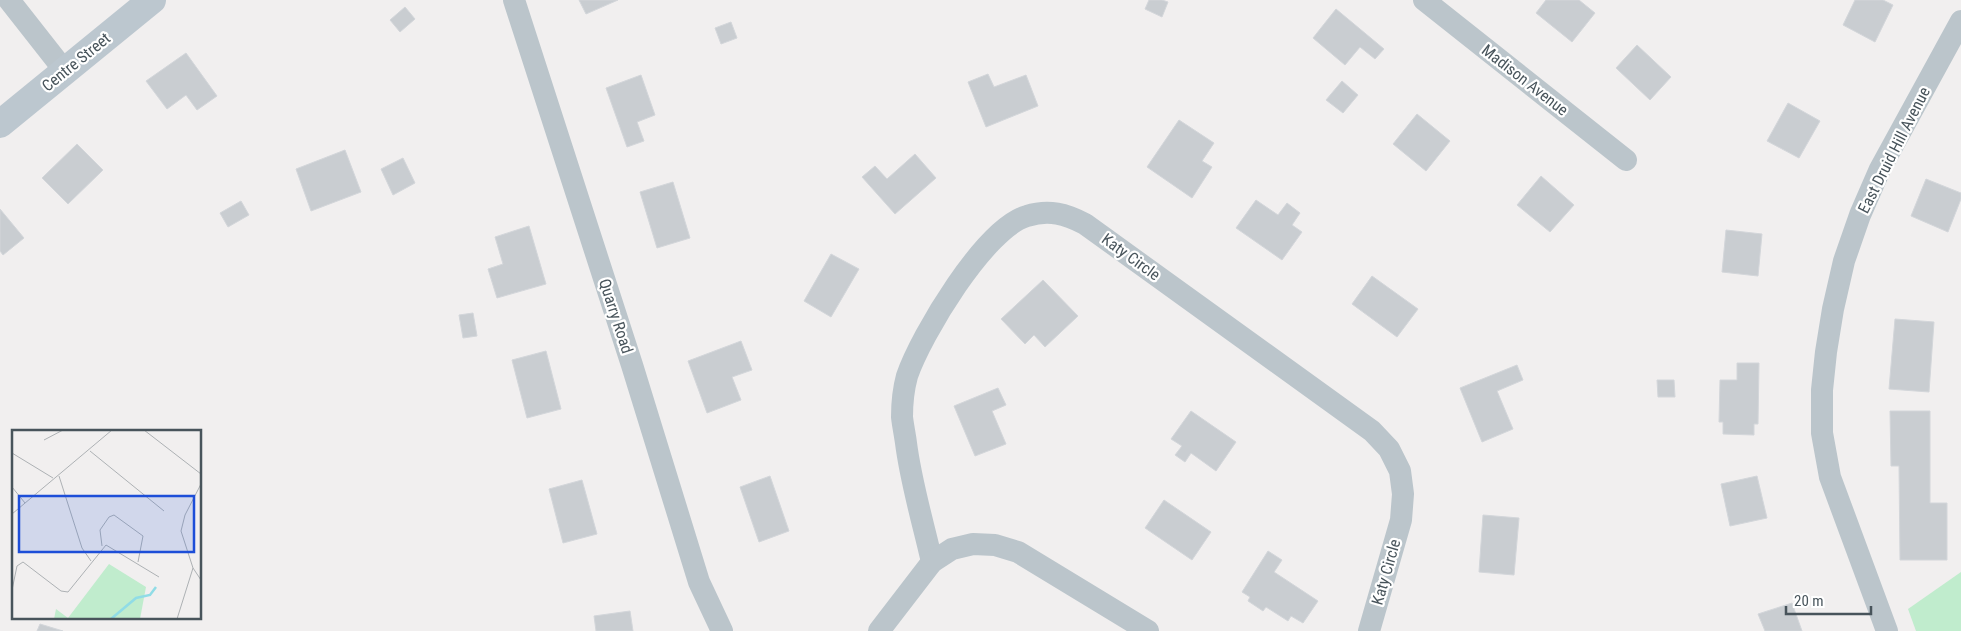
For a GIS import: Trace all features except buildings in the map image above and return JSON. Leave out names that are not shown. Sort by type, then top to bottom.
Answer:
[{"type":"main road","name":"Centre Street","points":[[0,124],[152,0]]},
{"type":"street","points":[[8,0],[64,70]]},
{"type":"street","name":"Quarry Road","points":[[514,0],[632,365],[699,582],[722,631]]},
{"type":"street","name":"Madison Avenue","points":[[1424,0],[1626,160]]},
{"type":"street","name":"East Druid Hill Avenue","points":[[1887,631],[1830,477],[1822,433],[1822,390],[1826,352],[1832,309],[1860,215],[1880,169],[1961,21]]},
{"type":"street","name":"Katy Circle","points":[[932,562],[908,461],[902,417],[907,377],[930,325],[980,253],[1002,230],[1026,216],[1048,212],[1068,216],[1085,224],[1372,431],[1389,449],[1400,472],[1403,494],[1401,520],[1369,631]]},
{"type":"street","points":[[879,631],[932,562],[952,549],[973,544],[995,545],[1018,552],[1148,631]]},
{"type":"green space","points":[[1961,572],[1961,631],[1916,631],[1908,609]]}]
